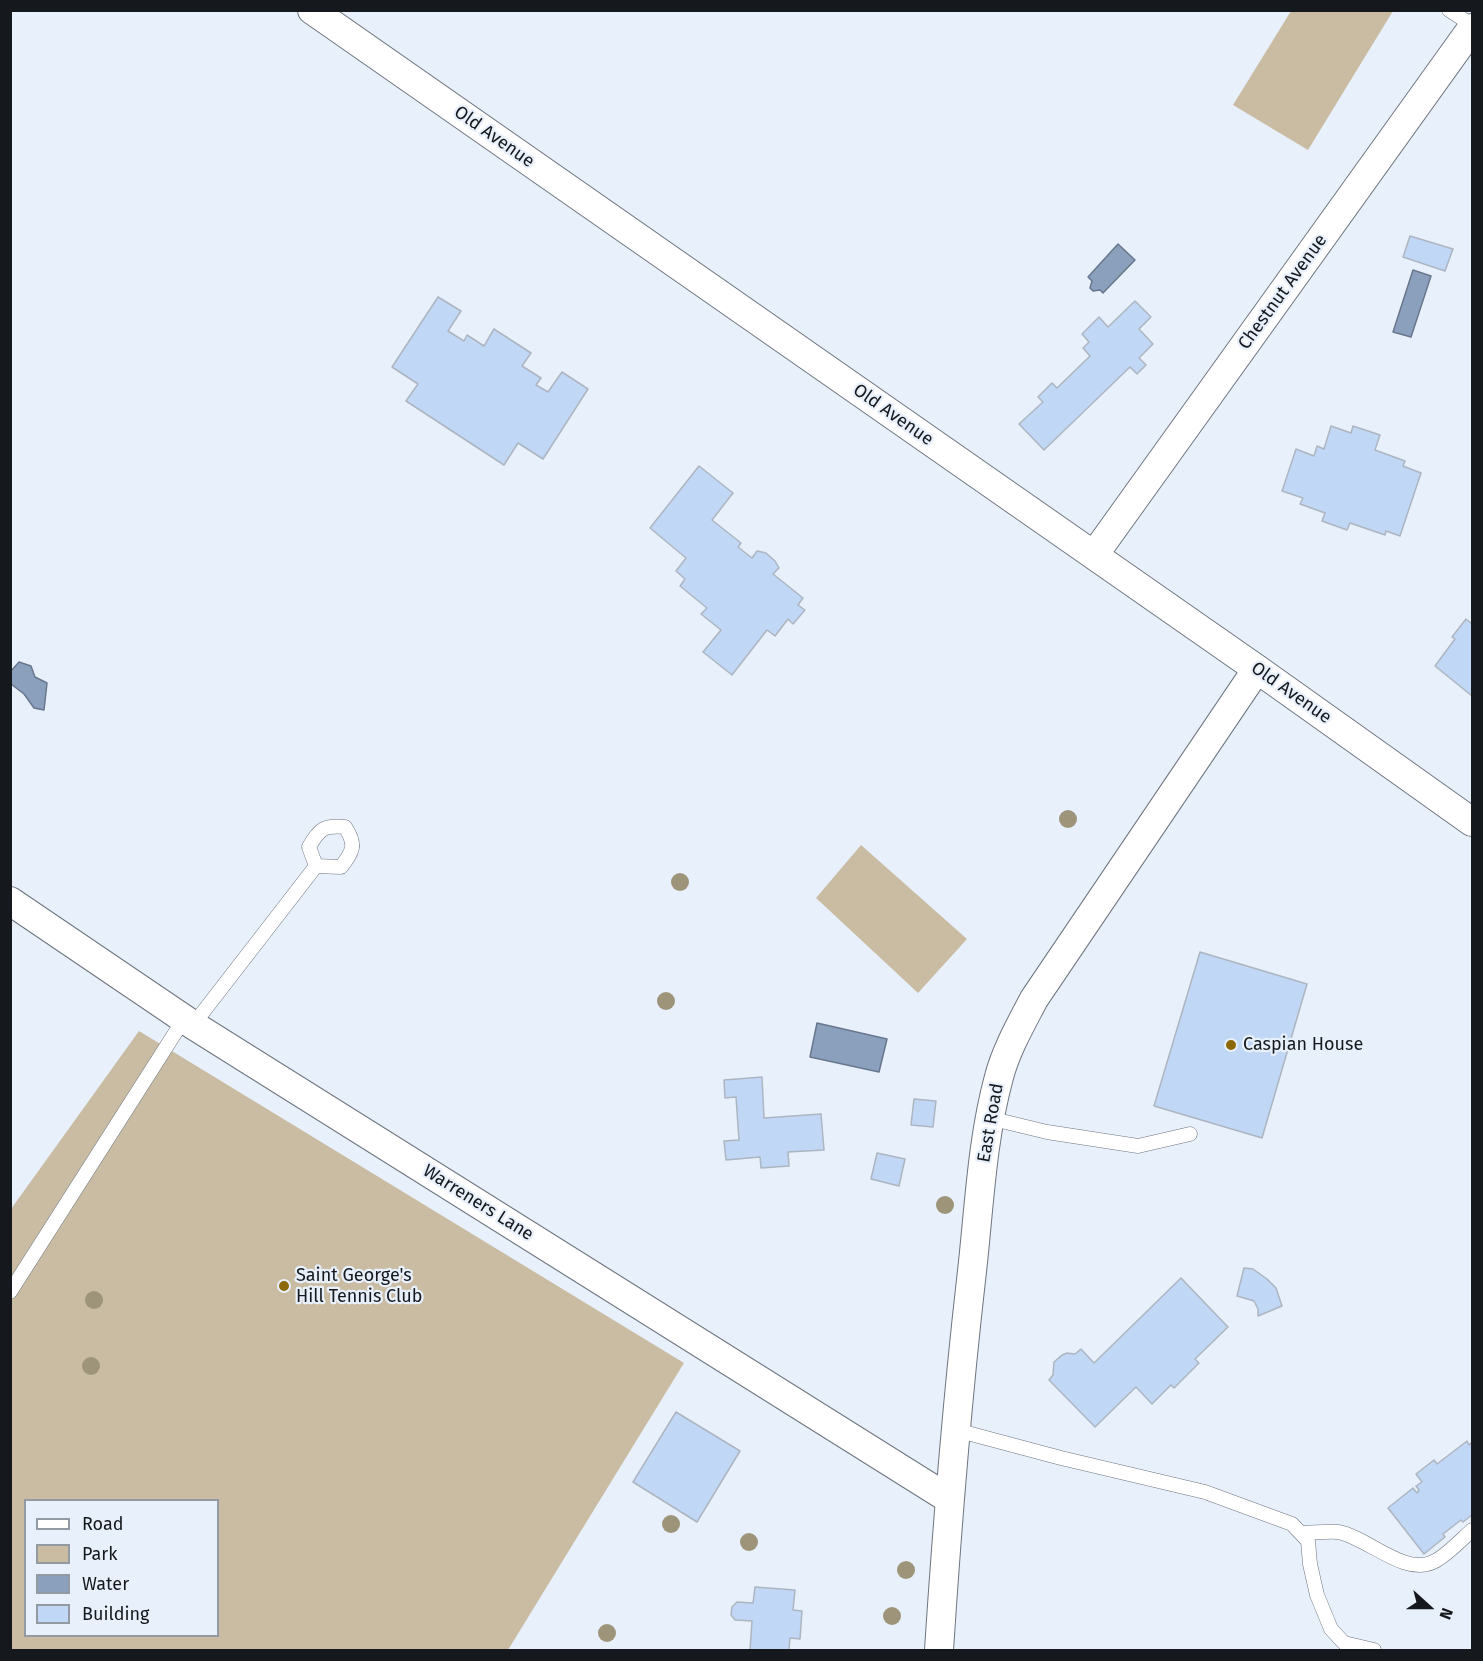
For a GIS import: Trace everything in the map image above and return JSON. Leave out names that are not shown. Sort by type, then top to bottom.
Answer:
[{"type":"street","name":"Old Avenue","points":[[312,10],[343,19],[1094,555],[1473,822]]},
{"type":"street","name":"Chestnut Avenue","points":[[1094,555],[1473,27]]},
{"type":"street","name":"East Road","points":[[939,1650],[956,1430],[989,1118],[999,1075],[1034,999],[1257,669]]},
{"type":"street","name":"Warreners Lane","points":[[10,901],[189,1022],[949,1499]]},
{"type":"lane","points":[[1449,10],[1473,27]]},
{"type":"lane","points":[[10,1292],[189,1022],[316,866]]},
{"type":"lane","points":[[989,1118],[1047,1132],[1138,1146],[1190,1134]]},
{"type":"lane","points":[[956,1430],[1061,1458],[1205,1492],[1292,1524],[1308,1541],[1317,1596],[1331,1629],[1344,1643],[1374,1650]]},
{"type":"lane","points":[[1301,1533],[1339,1532],[1402,1562],[1421,1565],[1433,1562],[1473,1530]]},
{"type":"green space","points":[[1291,11],[1393,11],[1308,150],[1233,105]]},
{"type":"green space","points":[[861,845],[967,939],[918,993],[816,898]]},
{"type":"green space","name":"Saint George's Hill Tennis Club","points":[[139,1031],[684,1363],[508,1650],[11,1650],[11,1209]]},
{"type":"water","points":[[1118,244],[1135,260],[1103,293],[1100,290],[1093,291],[1090,288],[1092,281],[1088,277]]},
{"type":"water","points":[[1413,270],[1431,276],[1411,337],[1393,332]]},
{"type":"water","points":[[19,662],[31,666],[35,677],[47,683],[44,710],[34,708],[24,694],[11,684],[11,671]]},
{"type":"water","points":[[817,1023],[887,1039],[879,1072],[810,1057]]},
{"type":"building","points":[[1410,236],[1453,249],[1445,271],[1403,257]]},
{"type":"building","points":[[438,297],[461,311],[448,331],[464,341],[467,335],[484,346],[494,329],[531,353],[522,366],[541,378],[536,385],[548,392],[562,372],[588,389],[543,459],[518,443],[504,465],[406,401],[418,384],[392,367]]},
{"type":"building","points":[[1135,301],[1151,317],[1139,329],[1153,344],[1139,358],[1146,365],[1137,374],[1130,367],[1044,450],[1019,424],[1043,402],[1038,397],[1052,383],[1057,388],[1090,356],[1083,348],[1089,342],[1082,334],[1099,317],[1108,327]]},
{"type":"building","points":[[1331,426],[1351,433],[1353,426],[1380,435],[1375,450],[1405,461],[1403,466],[1421,473],[1400,536],[1386,531],[1385,535],[1350,523],[1347,530],[1322,521],[1325,513],[1300,504],[1303,498],[1282,491],[1296,449],[1314,456],[1317,446],[1324,449]]},
{"type":"building","points":[[699,466],[733,493],[712,520],[741,543],[738,547],[752,558],[757,551],[766,553],[775,561],[779,568],[773,574],[803,598],[798,605],[805,610],[793,624],[788,619],[775,636],[767,630],[732,675],[703,652],[721,630],[701,614],[707,608],[680,586],[685,579],[676,571],[686,558],[650,528]]},
{"type":"building","points":[[1466,619],[1471,623],[1472,621],[1472,696],[1435,666],[1455,639],[1452,637]]},
{"type":"building","name":"Caspian House","points":[[1200,952],[1307,984],[1262,1138],[1154,1106]]},
{"type":"building","points":[[762,1077],[764,1118],[821,1114],[824,1150],[788,1152],[789,1166],[761,1168],[760,1157],[726,1160],[724,1141],[739,1140],[736,1097],[725,1098],[724,1080]]},
{"type":"building","points":[[914,1099],[936,1101],[933,1127],[911,1125]]},
{"type":"building","points":[[877,1153],[905,1159],[899,1186],[871,1179]]},
{"type":"building","points":[[1244,1268],[1253,1269],[1276,1288],[1282,1306],[1258,1316],[1258,1309],[1254,1301],[1237,1296]]},
{"type":"building","points":[[1181,1278],[1228,1327],[1195,1359],[1199,1363],[1174,1388],[1171,1385],[1152,1404],[1136,1387],[1095,1427],[1049,1380],[1053,1375],[1054,1362],[1062,1355],[1075,1354],[1081,1349],[1094,1363]]},
{"type":"building","points":[[676,1412],[740,1451],[697,1522],[633,1482]]},
{"type":"building","points":[[1467,1441],[1469,1445],[1472,1442],[1472,1515],[1463,1522],[1461,1520],[1443,1534],[1445,1537],[1424,1554],[1388,1508],[1413,1488],[1417,1493],[1419,1490],[1416,1486],[1422,1482],[1416,1474],[1434,1460],[1437,1464]]},
{"type":"building","points":[[755,1587],[795,1590],[793,1610],[802,1611],[800,1639],[790,1638],[789,1650],[750,1650],[752,1621],[735,1620],[731,1615],[732,1607],[737,1602],[753,1603]]},
{"type":"place","name":"Caspian House","points":[[1231,1045]]},
{"type":"place","name":"Saint George's Hill Tennis Club","points":[[284,1286]]}]
